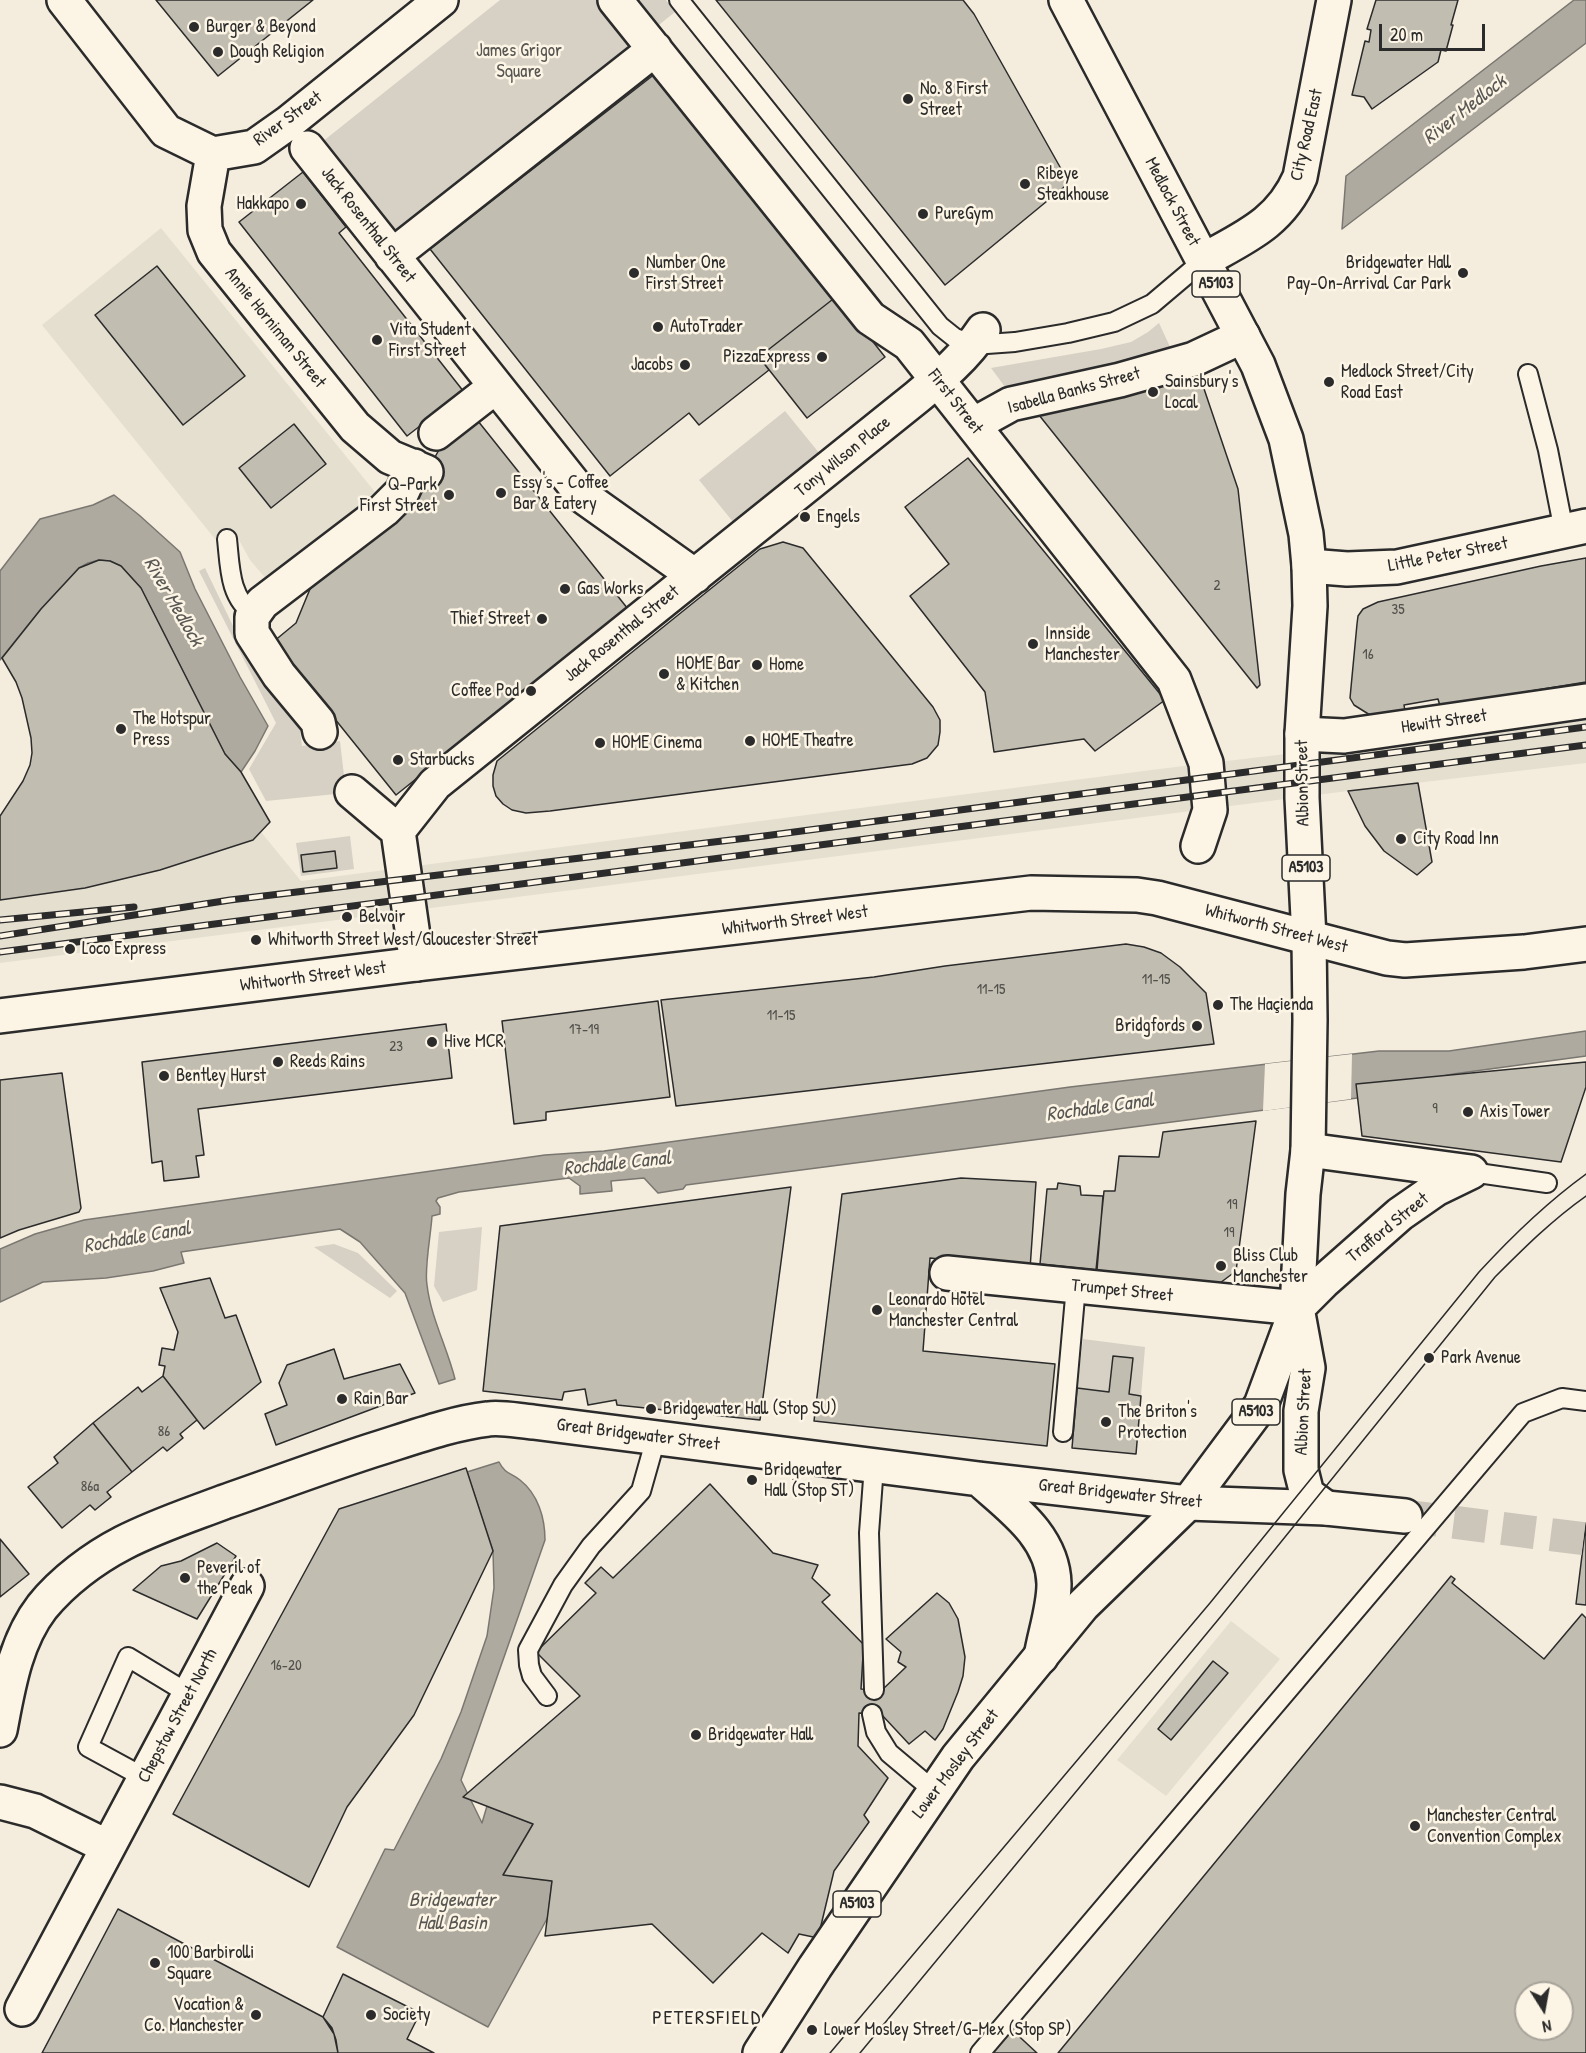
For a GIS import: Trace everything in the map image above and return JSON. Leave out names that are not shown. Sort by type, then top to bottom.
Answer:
[{"type":"street","points":[[64,0],[166,131],[213,153]]},
{"type":"street","name":"River Street","points":[[213,153],[254,147],[288,123],[441,0]]},
{"type":"street","name":"First Street","points":[[615,0],[870,318],[909,344],[1174,680],[1206,763],[1210,810],[1198,846]]},
{"type":"street","name":"Medlock Street","points":[[1066,0],[1258,365],[1286,439]]},
{"type":"street","name":"City Road East","points":[[1204,260],[1259,228],[1286,204],[1294,191],[1300,177],[1334,0]]},
{"type":"street","points":[[392,256],[655,50]]},
{"type":"street","name":"Jack Rosenthal Street","points":[[308,148],[584,497],[695,576],[435,784],[398,831]]},
{"type":"street","name":"Annie Horniman Street","points":[[213,153],[204,206],[205,230],[214,252],[355,427],[390,457],[420,469],[384,510],[262,603],[254,614]]},
{"type":"street","name":"Isabella Banks Street","points":[[974,425],[1011,404],[1119,380],[1194,359],[1243,336]]},
{"type":"street","name":"Tony Wilson Place","points":[[695,576],[938,380],[978,338]]},
{"type":"street","points":[[436,433],[495,387]]},
{"type":"street","name":"Albion Street","points":[[1286,439],[1306,534],[1309,566],[1309,618],[1302,734],[1302,798],[1310,938],[1308,1150],[1303,1194],[1297,1308],[1308,1368],[1301,1411],[1301,1470],[1307,1494],[1326,1508]]},
{"type":"street","name":"Little Peter Street","points":[[1309,566],[1347,569],[1397,567],[1575,528]]},
{"type":"street","points":[[254,614],[251,624],[252,633],[258,644],[279,675],[310,710],[318,722],[320,732]]},
{"type":"street","name":"Hewitt Street","points":[[1302,734],[1344,736],[1586,701]]},
{"type":"street","points":[[352,792],[398,831],[417,964]]},
{"type":"street","name":"Whitworth Street West","points":[[0,1016],[417,964],[1031,893],[1137,895],[1157,898],[1387,958],[1406,960],[1524,952],[1586,944]]},
{"type":"street","name":"Trafford Street","points":[[1308,1150],[1471,1172]]},
{"type":"street","name":"Trafford Street","points":[[1297,1308],[1368,1240],[1400,1214],[1436,1189],[1471,1172]]},
{"type":"street","name":"Trumpet Street","points":[[947,1273],[1297,1308]]},
{"type":"street","name":"Albion Street","points":[[1188,1503],[1261,1405],[1297,1308]]},
{"type":"street","name":"Great Bridgewater Street","points":[[0,1731],[21,1644],[43,1607],[68,1581],[92,1562],[123,1543],[167,1523],[328,1465],[440,1429],[488,1419],[533,1422],[979,1479],[1188,1503],[1326,1508],[1405,1516]]},
{"type":"street","points":[[979,1479],[1028,1523],[1039,1537],[1047,1553],[1054,1584],[1041,1657]]},
{"type":"street","name":"Lower Mosley Street","points":[[760,2053],[814,1967],[933,1790],[958,1757],[1083,1605],[1188,1503]]},
{"type":"street","name":"Chepstow Street North","points":[[22,2009],[247,1586]]},
{"type":"street","points":[[0,1802],[35,1811],[108,1847]]},
{"type":"lane","points":[[679,0],[940,326],[955,339],[978,338],[1015,342],[1114,322],[1152,304],[1204,260]]},
{"type":"lane","points":[[1528,374],[1548,450],[1575,528]]},
{"type":"lane","points":[[227,539],[230,578],[239,600],[246,609],[254,614]]},
{"type":"lane","points":[[1471,1172],[1547,1183]]},
{"type":"lane","points":[[1063,1432],[1076,1286]]},
{"type":"lane","points":[[980,2053],[1523,1413],[1562,1398],[1586,1401]]},
{"type":"lane","points":[[547,1696],[532,1676],[528,1650],[563,1585],[591,1546],[641,1491],[656,1438]]},
{"type":"lane","points":[[874,1466],[869,1544],[874,1690]]},
{"type":"lane","points":[[145,1778],[88,1747],[128,1657],[189,1694]]},
{"type":"lane","points":[[872,1714],[876,1732],[889,1753],[933,1790]]},
{"type":"shaded area","points":[[161,228],[375,492],[267,580],[250,560],[239,540],[215,539],[42,325]]},
{"type":"shaded area","points":[[1586,713],[1586,763],[1348,791],[0,963],[0,900],[85,888],[160,870],[253,840],[261,832],[301,881],[1159,769],[1345,747]]},
{"type":"shaded area","points":[[1231,1621],[1280,1659],[1166,1796],[1117,1760]]},
{"type":"green space","name":"James Grigor Square","points":[[500,0],[666,0],[675,12],[397,235],[322,142]]},
{"type":"green space","points":[[1159,323],[1171,349],[1011,395],[991,368],[1131,342]]},
{"type":"green space","points":[[785,411],[824,459],[738,528],[699,480]]},
{"type":"green space","points":[[205,568],[248,657],[268,688],[299,723],[302,746],[340,741],[346,793],[266,801],[249,769],[276,723],[199,571]]},
{"type":"green space","points":[[350,836],[354,869],[301,876],[296,843]]},
{"type":"green space","points":[[482,1227],[477,1290],[443,1302],[434,1286],[439,1232]]},
{"type":"green space","points":[[334,1244],[358,1253],[397,1291],[390,1298],[314,1247]]},
{"type":"green space","points":[[1083,1339],[1145,1347],[1141,1396],[1129,1394],[1133,1358],[1113,1356],[1109,1392],[1077,1388]]},
{"type":"water","name":"River Medlock","points":[[1574,0],[1586,0],[1586,43],[1342,229],[1346,176]]},
{"type":"water","name":"River Medlock","points":[[114,495],[180,552],[195,589],[268,726],[241,772],[225,754],[141,588],[121,566],[110,561],[99,560],[79,568],[41,609],[0,660],[0,571],[40,519],[93,505]]},
{"type":"water","name":"Rochdale Canal","points":[[1586,1031],[1586,1056],[1453,1074],[1429,1079],[1396,1093],[686,1185],[683,1189],[658,1193],[644,1178],[611,1181],[612,1191],[580,1194],[580,1186],[569,1178],[459,1192],[438,1198],[436,1201],[440,1207],[440,1214],[432,1216],[426,1278],[432,1309],[455,1379],[439,1384],[405,1293],[360,1242],[340,1229],[181,1252],[184,1263],[153,1271],[106,1278],[43,1282],[0,1302],[0,1249],[35,1234],[84,1220],[545,1155],[604,1151],[1070,1087],[1379,1051],[1449,1051]]},
{"type":"water","name":"Bridgewater Hall Basin","points":[[499,1462],[506,1471],[532,1492],[542,1515],[545,1540],[461,1780],[482,1823],[487,1806],[533,1824],[528,1878],[552,1881],[548,1917],[488,2027],[337,1947],[385,1849],[394,1850],[441,1759],[461,1712],[487,1636],[494,1588],[493,1551],[467,1472]]},
{"type":"pier","points":[[1352,1054],[1351,1099],[1263,1111],[1265,1064]]},
{"type":"building","points":[[156,0],[313,0],[218,76]]},
{"type":"building","name":"No. 8 First Street","points":[[716,0],[963,0],[974,14],[1069,183],[945,285]]},
{"type":"building","points":[[1376,0],[1458,0],[1446,51],[1441,50],[1438,62],[1372,109],[1364,97],[1352,95],[1365,41],[1369,42],[1371,30],[1367,29]]},
{"type":"building","name":"Number One First Street","points":[[660,70],[837,296],[759,357],[769,370],[699,425],[689,413],[610,476],[430,249]]},
{"type":"building","name":"Vita Student First Street","points":[[303,172],[346,227],[339,233],[464,392],[407,436],[239,222]]},
{"type":"building","points":[[157,266],[245,376],[183,425],[95,315]]},
{"type":"building","name":"PizzaExpress","points":[[837,296],[885,357],[807,418],[759,357]]},
{"type":"building","points":[[1195,375],[1200,377],[1238,489],[1260,685],[1257,688],[1035,410]]},
{"type":"building","points":[[474,416],[628,609],[396,795],[273,642],[296,623],[310,589],[405,510],[444,441]]},
{"type":"building","points":[[294,424],[326,464],[271,508],[239,468]]},
{"type":"building","name":"Innside Manchester","points":[[968,458],[1165,700],[1095,751],[1084,739],[994,752],[985,692],[910,596],[949,564],[905,507]]},
{"type":"building","name":"Home","points":[[783,542],[803,548],[933,707],[940,720],[940,732],[938,745],[927,758],[912,764],[550,811],[526,813],[512,810],[503,804],[496,796],[493,786],[497,761],[760,549]]},
{"type":"building","points":[[1586,558],[1586,682],[1440,706],[1438,699],[1404,705],[1405,711],[1370,715],[1354,705],[1350,698],[1358,616],[1363,609],[1378,602]]},
{"type":"building","name":"The Hotspur Press","points":[[99,560],[110,561],[121,566],[141,588],[225,754],[241,772],[270,822],[253,840],[160,870],[85,888],[0,900],[0,816],[23,781],[32,753],[22,698],[2,658],[41,609],[79,568]]},
{"type":"building","name":"City Road Inn","points":[[1418,783],[1432,862],[1417,875],[1384,851],[1365,826],[1348,791]]},
{"type":"building","points":[[335,851],[337,868],[303,872],[301,855]]},
{"type":"building","points":[[1126,944],[1161,953],[1180,967],[1206,993],[1214,1044],[676,1106],[661,1000],[874,977]]},
{"type":"building","points":[[658,1001],[670,1097],[546,1112],[546,1120],[514,1124],[502,1021]]},
{"type":"building","points":[[446,1024],[452,1078],[198,1109],[204,1155],[196,1156],[199,1177],[164,1181],[162,1161],[152,1163],[142,1062]]},
{"type":"building","name":"Axis Tower","points":[[1586,1062],[1586,1087],[1561,1162],[1362,1136],[1356,1084]]},
{"type":"building","points":[[62,1073],[81,1208],[79,1212],[0,1238],[0,1080]]},
{"type":"building","points":[[1256,1121],[1236,1271],[1220,1283],[1096,1270],[1104,1191],[1115,1191],[1119,1156],[1159,1157],[1163,1132]]},
{"type":"building","name":"Leonardo Hotel Manchester Central","points":[[961,1178],[1036,1182],[1030,1269],[930,1258],[923,1351],[1055,1364],[1047,1446],[814,1421],[842,1194]]},
{"type":"building","points":[[1058,1183],[1080,1186],[1081,1195],[1103,1196],[1097,1270],[1040,1264],[1047,1189],[1057,1189]]},
{"type":"building","points":[[791,1187],[760,1420],[617,1405],[616,1400],[588,1405],[585,1389],[564,1392],[562,1400],[483,1391],[500,1226]]},
{"type":"building","points":[[210,1278],[225,1318],[236,1315],[261,1382],[204,1429],[163,1376],[165,1366],[159,1365],[162,1348],[174,1350],[178,1332],[160,1288]]},
{"type":"building","name":"Rain Bar","points":[[334,1349],[344,1379],[400,1364],[415,1393],[276,1445],[265,1414],[287,1405],[279,1383],[287,1365]]},
{"type":"building","name":"The Briton's Protection","points":[[1113,1356],[1133,1358],[1129,1394],[1141,1396],[1136,1454],[1072,1448],[1077,1388],[1109,1392]]},
{"type":"building","points":[[163,1376],[197,1420],[180,1434],[183,1438],[167,1451],[163,1447],[132,1472],[93,1423],[138,1387],[142,1392]]},
{"type":"building","points":[[93,1423],[132,1472],[107,1492],[111,1497],[95,1510],[90,1505],[62,1528],[28,1487],[58,1463],[54,1457]]},
{"type":"building","points":[[466,1468],[493,1551],[414,1715],[347,1807],[309,1887],[173,1814],[339,1509]]},
{"type":"building","name":"Bridgewater Hall","points":[[710,1484],[773,1553],[818,1565],[812,1578],[830,1595],[822,1602],[869,1650],[863,1655],[861,1689],[882,1690],[906,1667],[898,1662],[901,1652],[886,1639],[937,1593],[949,1603],[958,1619],[965,1657],[958,1692],[943,1729],[935,1740],[925,1731],[909,1744],[881,1714],[859,1713],[858,1746],[888,1778],[864,1815],[869,1822],[834,1871],[818,1938],[799,1934],[788,1953],[762,1933],[713,1983],[652,1924],[545,1936],[552,1881],[503,1875],[533,1824],[463,1797],[580,1696],[536,1652],[596,1593],[585,1583],[601,1567],[613,1578]]},
{"type":"building","points":[[1586,1523],[1586,1605],[1576,1604]]},
{"type":"building","points":[[0,1539],[29,1574],[0,1597]]},
{"type":"building","name":"Peveril of the Peak","points":[[217,1543],[236,1556],[197,1619],[133,1590],[161,1566],[181,1561]]},
{"type":"building","name":"Manchester Central Convention Complex","points":[[1451,1576],[1455,1579],[1452,1583],[1544,1659],[1582,1614],[1586,1618],[1586,2053],[1058,2053]]},
{"type":"building","points":[[1213,1661],[1228,1673],[1171,1740],[1158,1729]]},
{"type":"building","name":"100 Barbirolli Square","points":[[118,1909],[323,2017],[334,2034],[338,2053],[42,2053]]},
{"type":"building","name":"Society","points":[[343,1974],[420,2013],[407,2039],[434,2053],[338,2053],[332,2028],[323,2017]]},
{"type":"building","points":[[1010,2028],[1037,2053],[990,2053]]},
{"type":"tunnel","points":[[1405,1516],[1586,1539]]},
{"type":"tram line","points":[[830,2053],[1210,1603],[1479,1272],[1530,1220],[1586,1174]]},
{"type":"tram line","points":[[860,2053],[1222,1615],[1495,1277],[1550,1225],[1586,1196]]},
{"type":"railway","points":[[0,936],[230,900],[764,836],[1586,727]]},
{"type":"railway","points":[[0,952],[1586,745]]},
{"type":"railway","points":[[0,920],[134,907]]},
{"type":"place","name":"Burger & Beyond","points":[[194,27]]},
{"type":"place","name":"Dough Religion","points":[[218,52]]},
{"type":"place","name":"No. 8 First Street","points":[[908,99]]},
{"type":"place","name":"Ribeye Steakhouse","points":[[1025,184]]},
{"type":"place","name":"Hakkapo","points":[[301,204]]},
{"type":"place","name":"PureGym","points":[[923,214]]},
{"type":"place","name":"Number One First Street","points":[[634,273]]},
{"type":"place","name":"Bridgewater Hall Pay-On-Arrival Car Park","points":[[1463,273]]},
{"type":"place","name":"AutoTrader","points":[[658,327]]},
{"type":"place","name":"Vita Student First Street","points":[[377,340]]},
{"type":"place","name":"PizzaExpress","points":[[822,357]]},
{"type":"place","name":"Jacobs","points":[[685,365]]},
{"type":"place","name":"Medlock Street/City Road East","points":[[1329,382]]},
{"type":"place","name":"Sainsbury's Local","points":[[1153,392]]},
{"type":"place","name":"Essy's - Coffee Bar & Eatery","points":[[501,493]]},
{"type":"place","name":"Q-Park First Street","points":[[449,495]]},
{"type":"place","name":"Engels","points":[[805,517]]},
{"type":"place","name":"Gas Works","points":[[565,589]]},
{"type":"place","name":"Thief Street","points":[[542,619]]},
{"type":"place","name":"Innside Manchester","points":[[1033,644]]},
{"type":"place","name":"Home","points":[[757,665]]},
{"type":"place","name":"HOME Bar & Kitchen","points":[[664,674]]},
{"type":"place","name":"Coffee Pod","points":[[531,691]]},
{"type":"place","name":"The Hotspur Press","points":[[121,729]]},
{"type":"place","name":"HOME Theatre","points":[[750,741]]},
{"type":"place","name":"HOME Cinema","points":[[600,743]]},
{"type":"place","name":"Starbucks","points":[[398,760]]},
{"type":"place","name":"City Road Inn","points":[[1401,839]]},
{"type":"place","name":"Belvoir","points":[[347,917]]},
{"type":"place","name":"Whitworth Street West/Gloucester Street","points":[[256,940]]},
{"type":"place","name":"Loco Express","points":[[70,949]]},
{"type":"place","name":"The Haçienda","points":[[1218,1005]]},
{"type":"place","name":"Bridgfords","points":[[1197,1026]]},
{"type":"place","name":"Hive MCR","points":[[432,1042]]},
{"type":"place","name":"Reeds Rains","points":[[278,1062]]},
{"type":"place","name":"Bentley Hurst","points":[[164,1076]]},
{"type":"place","name":"Axis Tower","points":[[1468,1112]]},
{"type":"place","name":"Bliss Club Manchester","points":[[1221,1266]]},
{"type":"place","name":"Leonardo Hotel Manchester Central","points":[[877,1310]]},
{"type":"place","name":"Park Avenue","points":[[1429,1358]]},
{"type":"place","name":"Rain Bar","points":[[342,1399]]},
{"type":"place","name":"Bridgewater Hall (Stop SU)","points":[[651,1409]]},
{"type":"place","name":"The Briton's Protection","points":[[1106,1422]]},
{"type":"place","name":"Bridgewater Hall (Stop ST)","points":[[752,1480]]},
{"type":"place","name":"Peveril of the Peak","points":[[185,1578]]},
{"type":"place","name":"Bridgewater Hall","points":[[696,1735]]},
{"type":"place","name":"Manchester Central Convention Complex","points":[[1415,1826]]},
{"type":"place","name":"100 Barbirolli Square","points":[[155,1963]]},
{"type":"place","name":"Vocation & Co. Manchester","points":[[256,2015]]},
{"type":"place","name":"Society","points":[[371,2015]]},
{"type":"place","name":"Lower Mosley Street/G-Mex (Stop SP)","points":[[812,2030]]},
{"type":"district","name":"PETERSFIELD","points":[[707,2019]]}]
